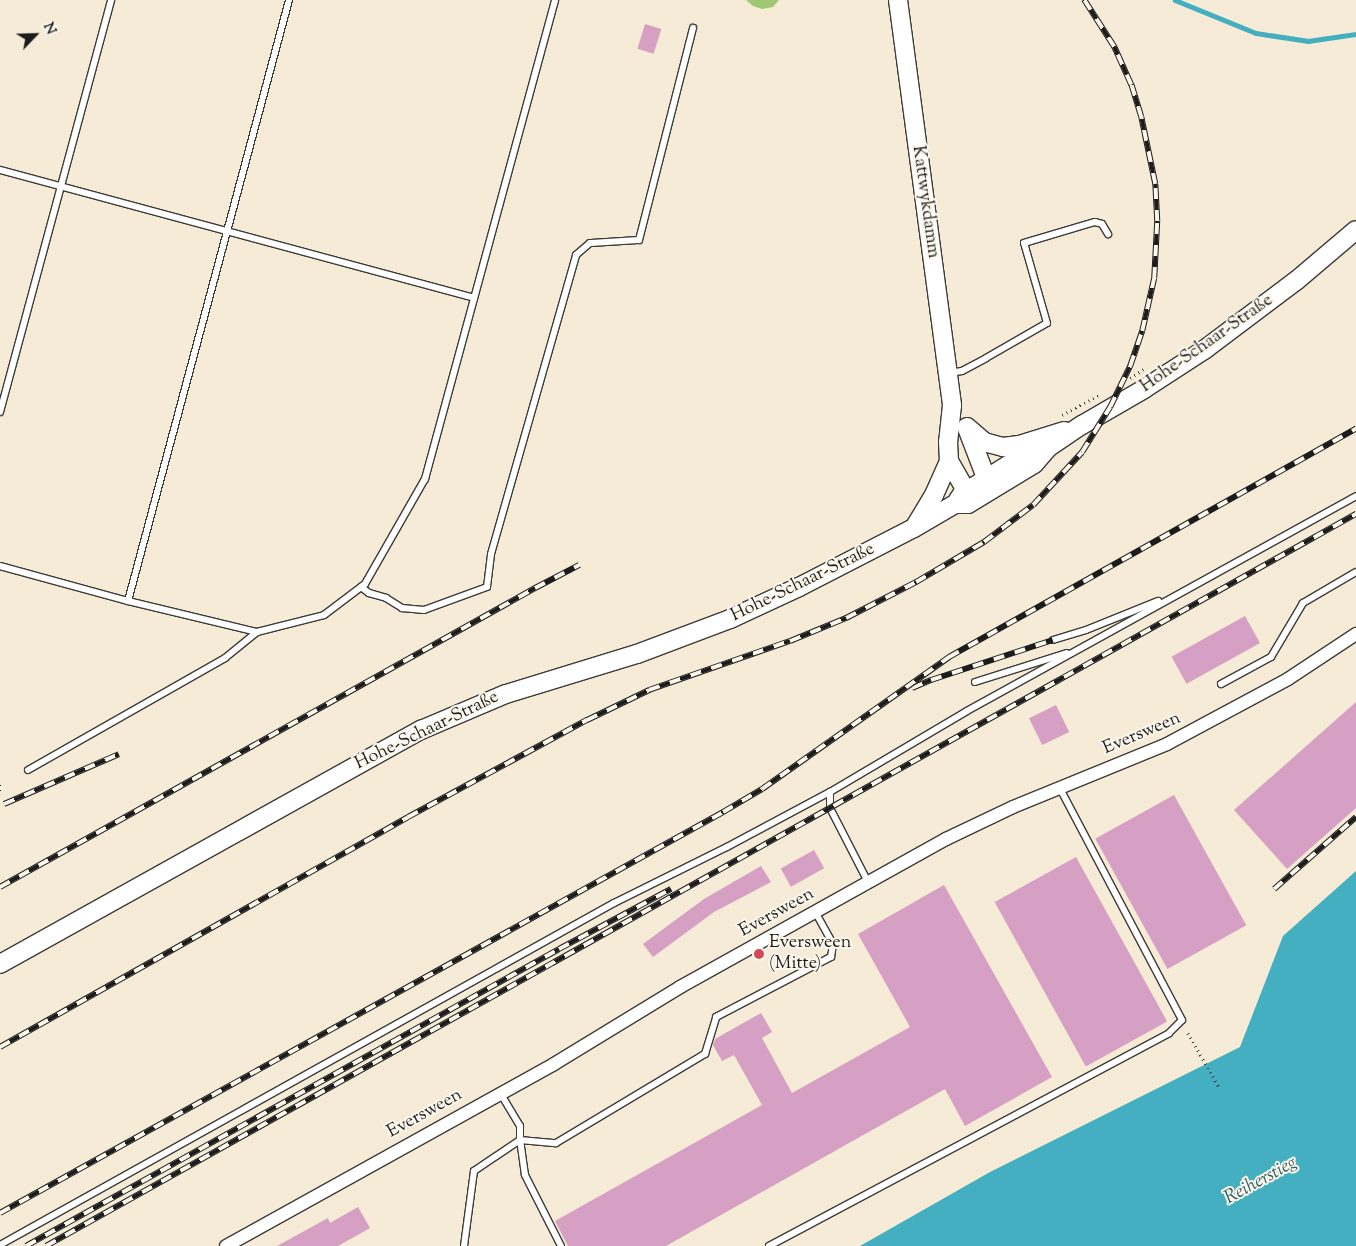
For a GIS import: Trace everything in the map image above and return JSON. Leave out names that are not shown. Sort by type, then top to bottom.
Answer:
[{"type":"main road","name":"Kattwykdamm","points":[[898,0],[952,405],[948,442],[949,461],[964,499]]},
{"type":"main road","name":"Hohe-Schaar-Straße","points":[[0,964],[421,730],[506,694],[637,654],[730,619],[914,528],[989,484],[1034,464],[1050,447],[1082,425],[1151,385],[1204,350],[1297,280],[1356,230]]},
{"type":"main road","name":"Kattwykdamm","points":[[952,405],[966,427],[989,484]]},
{"type":"main road","points":[[966,427],[984,442],[1003,447],[1019,445],[1082,425]]},
{"type":"main road","points":[[914,528],[934,495],[949,461]]},
{"type":"street","name":"Eversween","points":[[226,1246],[629,1020],[680,987],[975,824],[1167,744],[1288,679],[1356,634]]},
{"type":"lane","points":[[0,412],[111,0]]},
{"type":"lane","points":[[128,601],[290,0]]},
{"type":"lane","points":[[28,770],[225,658],[257,632],[324,615],[361,587],[379,560],[425,479],[555,0]]},
{"type":"lane","points":[[361,587],[369,593],[386,598],[402,608],[424,610],[487,587],[491,554],[576,256],[590,244],[639,240],[693,28]]},
{"type":"lane","points":[[0,170],[474,298]]},
{"type":"lane","points":[[948,374],[962,371],[1047,323],[1024,243],[1095,222],[1102,224],[1108,234]]},
{"type":"lane","points":[[0,1245],[614,903],[727,847],[830,792],[968,711],[1356,496]]},
{"type":"lane","points":[[0,566],[128,601],[257,632]]},
{"type":"lane","points":[[1221,684],[1271,657],[1303,604],[1356,572]]},
{"type":"lane","points":[[1052,640],[1086,630],[1176,595]]},
{"type":"lane","points":[[975,682],[1081,649]]},
{"type":"lane","points":[[769,1246],[1160,1037],[1182,1020],[1060,787]]},
{"type":"lane","points":[[830,792],[830,808],[868,882]]},
{"type":"lane","points":[[464,1246],[474,1172],[520,1140],[556,1143],[705,1054],[716,1018],[831,957],[833,944],[815,912]]},
{"type":"lane","points":[[500,1093],[520,1126],[525,1175],[562,1246]]},
{"type":"path","points":[[1188,1033],[1219,1087]]},
{"type":"green space","points":[[746,0],[779,0],[773,7],[762,9],[753,6]]},
{"type":"water","name":"Reiherstieg","points":[[1356,871],[1356,1246],[860,1246],[990,1172],[1240,1047],[1283,936]]},
{"type":"building","points":[[645,24],[661,29],[654,54],[637,49]]},
{"type":"building","points":[[1245,616],[1260,643],[1187,684],[1172,657]]},
{"type":"building","points":[[1356,702],[1356,808],[1287,869],[1234,810]]},
{"type":"building","points":[[1056,705],[1069,732],[1042,745],[1029,718]]},
{"type":"building","points":[[1174,795],[1246,925],[1168,969],[1095,839]]},
{"type":"building","points":[[814,850],[824,868],[791,887],[781,868]]},
{"type":"building","points":[[1076,857],[1167,1021],[1086,1067],[995,902]]},
{"type":"building","points":[[761,866],[771,882],[714,912],[653,957],[643,944],[704,899]]},
{"type":"building","points":[[944,885],[1052,1077],[965,1126],[945,1089],[666,1246],[568,1246],[555,1221],[762,1105],[734,1055],[722,1061],[713,1045],[715,1039],[761,1013],[772,1032],[762,1038],[792,1093],[910,1027],[858,934]]},
{"type":"building","points":[[358,1207],[370,1228],[338,1246],[277,1246],[328,1218],[330,1223]]},
{"type":"waterway","points":[[1175,0],[1256,33],[1308,41],[1356,34]]},
{"type":"railway","points":[[0,1047],[408,817],[587,720],[649,690],[790,641],[846,618],[916,582],[984,542],[1033,505],[1082,452],[1110,407],[1130,366],[1142,331],[1154,278],[1157,221],[1155,184],[1141,117],[1131,85],[1114,47],[1084,0]]},
{"type":"railway","points":[[0,1213],[723,812],[762,789],[949,657],[1356,429]]},
{"type":"railway","points":[[46,1246],[1356,514]]},
{"type":"railway","points":[[0,887],[579,565]]},
{"type":"railway","points":[[912,688],[1053,640]]},
{"type":"railway","points":[[4,804],[119,754]]},
{"type":"railway","points":[[1274,889],[1356,817]]},
{"type":"railway","points":[[26,1246],[559,949],[671,889]]},
{"type":"place","name":"Eversween (Mitte)","points":[[759,954]]}]
